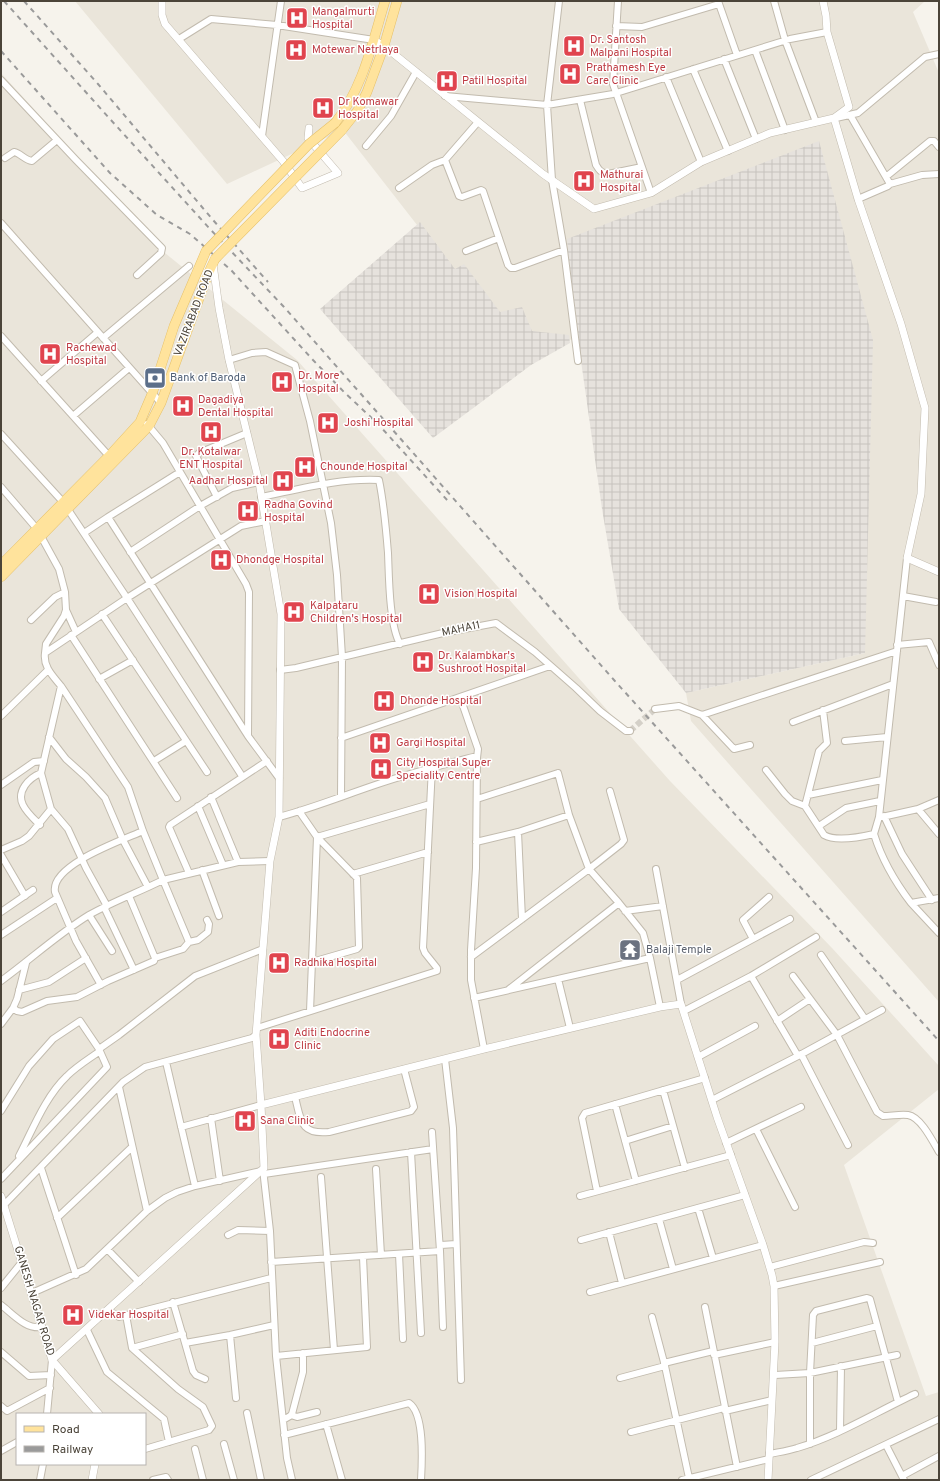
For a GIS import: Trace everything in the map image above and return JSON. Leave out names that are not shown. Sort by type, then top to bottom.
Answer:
[{"type":"main road","points":[[384,3],[396,5]]},
{"type":"main road","name":"VAZIRABAD ROAD","points":[[1,577],[41,537],[65,505],[142,419],[152,394],[174,326],[206,251],[309,144],[335,123],[344,112],[363,72],[374,40],[384,3]]},
{"type":"main road","name":"VAZIRABAD ROAD","points":[[1,565],[37,529],[65,505],[149,426],[161,403],[190,319],[214,261],[342,130],[358,110],[367,92],[384,46],[396,5]]},
{"type":"street","points":[[162,1],[163,20],[283,160],[302,188],[338,173],[308,138],[309,128]]},
{"type":"street","points":[[262,136],[281,1]]},
{"type":"street","points":[[559,1],[547,105],[552,180],[564,250],[578,361]]},
{"type":"street","points":[[618,1],[613,84],[651,193]]},
{"type":"street","points":[[774,1],[785,40],[816,122]]},
{"type":"street","points":[[823,1],[827,32],[849,106],[834,118]]},
{"type":"street","points":[[616,26],[642,27],[718,2],[737,55]]},
{"type":"street","points":[[179,39],[211,18],[277,25],[374,40],[384,46],[542,174],[594,209],[651,193],[701,162],[756,139],[816,122],[858,113],[925,57],[939,54]]},
{"type":"street","points":[[446,96],[547,105],[580,100],[616,93],[785,40],[827,32]]},
{"type":"street","points":[[754,50],[785,130]]},
{"type":"street","points":[[724,59],[756,139]]},
{"type":"street","points":[[693,69],[728,151]]},
{"type":"street","points":[[366,146],[392,116],[416,72]]},
{"type":"street","points":[[666,77],[701,162]]},
{"type":"street","points":[[1,80],[162,248],[161,253],[137,274]]},
{"type":"street","points":[[580,100],[596,165],[599,170],[608,174],[642,167]]},
{"type":"street","points":[[850,115],[887,176],[890,184]]},
{"type":"street","points":[[834,118],[858,199],[901,324],[925,408],[921,494],[908,558],[903,596],[886,737],[880,801],[881,817],[874,834],[877,845],[892,876],[911,903],[939,934]]},
{"type":"street","points":[[399,188],[432,165],[445,160],[478,122]]},
{"type":"street","points":[[5,158],[14,152],[27,160],[32,161],[57,140]]},
{"type":"street","points":[[887,176],[930,141],[934,141],[939,147]]},
{"type":"street","points":[[445,160],[459,196],[481,190],[483,191],[508,265],[513,268],[564,250]]},
{"type":"street","points":[[858,199],[890,184],[922,175],[939,174]]},
{"type":"street","points":[[2,227],[161,403]]},
{"type":"street","points":[[466,251],[499,238]]},
{"type":"street","points":[[214,261],[219,308],[229,360],[259,482],[281,614],[279,816],[270,861],[256,1031],[261,1105],[263,1172],[270,1230],[271,1278],[276,1356],[287,1458],[292,1480]]},
{"type":"street","points":[[103,338],[189,266]]},
{"type":"street","points":[[41,381],[98,332]]},
{"type":"street","points":[[1,336],[109,456]]},
{"type":"street","points":[[229,360],[252,353],[266,352],[295,365],[310,421],[331,522],[337,575],[342,657],[341,798]]},
{"type":"street","points":[[73,416],[129,368]]},
{"type":"street","points":[[142,419],[163,443],[246,584],[249,592],[248,736]]},
{"type":"street","points":[[217,497],[196,456],[199,453],[247,433]]},
{"type":"street","points":[[1,434],[65,505],[242,776]]},
{"type":"street","points":[[84,533],[180,472]]},
{"type":"street","points":[[261,496],[358,479],[379,480],[385,521],[390,589],[396,638],[400,644]]},
{"type":"street","points":[[130,552],[200,506],[232,488],[259,482]]},
{"type":"street","points":[[1,487],[37,529],[58,565],[65,592],[66,610],[73,634],[100,679],[177,798]]},
{"type":"street","points":[[108,517],[248,736],[279,778]]},
{"type":"street","points":[[45,653],[102,614],[241,526],[266,521]]},
{"type":"street","points":[[908,558],[939,572]]},
{"type":"street","points":[[31,620],[55,597],[65,592]]},
{"type":"street","points":[[903,596],[936,602]]},
{"type":"street","points":[[66,610],[64,616],[46,644],[44,659],[48,670],[61,686],[128,787],[143,831],[189,942]]},
{"type":"street","points":[[102,614],[207,772]]},
{"type":"street","name":"MAHA11","points":[[280,670],[296,668],[496,623],[550,666],[610,720],[626,731],[630,731]]},
{"type":"street","points":[[702,715],[897,648],[929,642],[936,649],[939,665]]},
{"type":"street","points":[[100,679],[132,660]]},
{"type":"street","points":[[341,738],[550,666]]},
{"type":"street","points":[[1,716],[48,670]]},
{"type":"street","points":[[793,722],[893,684]]},
{"type":"street","points":[[61,686],[41,773],[51,809],[55,816],[68,830],[106,907],[134,970]]},
{"type":"street","points":[[460,697],[478,749],[471,980],[484,1049]]},
{"type":"street","points":[[655,709],[679,706],[702,715],[734,749],[750,745]]},
{"type":"street","points":[[806,806],[819,751],[827,743],[823,710]]},
{"type":"street","points":[[49,737],[66,759],[100,791],[105,798],[123,840],[148,887]]},
{"type":"street","points":[[845,742],[886,737]]},
{"type":"street","points":[[154,761],[186,741]]},
{"type":"street","points":[[279,816],[299,812],[379,784],[432,768],[473,757],[477,758]]},
{"type":"street","points":[[1,785],[34,762],[44,761]]},
{"type":"street","points":[[189,873],[169,827],[242,776],[267,761]]},
{"type":"street","points":[[2,1207],[119,1087],[134,1074],[146,1067],[252,1038],[256,1031],[310,1011],[437,971],[437,968],[425,953],[423,948],[432,768]]},
{"type":"street","points":[[766,770],[792,801],[806,806],[824,835],[829,838],[848,838],[874,834]]},
{"type":"street","points":[[40,825],[25,808],[21,798],[26,784],[32,778],[41,773]]},
{"type":"street","points":[[477,799],[558,773],[570,815],[589,869],[619,903],[643,934],[650,958],[660,1007]]},
{"type":"street","points":[[808,795],[882,780]]},
{"type":"street","points":[[471,957],[621,844],[624,840],[610,792]]},
{"type":"street","points":[[211,798],[238,862]]},
{"type":"street","points":[[881,817],[918,809],[939,800]]},
{"type":"street","points":[[819,826],[846,808],[880,801]]},
{"type":"street","points":[[317,837],[430,804]]},
{"type":"street","points":[[198,806],[223,865]]},
{"type":"street","points":[[1,850],[22,841],[29,836],[40,825],[51,809]]},
{"type":"street","points":[[918,809],[939,834]]},
{"type":"street","points":[[299,812],[317,837],[357,878],[358,949],[312,962]]},
{"type":"street","points":[[476,842],[518,832],[570,815]]},
{"type":"street","points":[[881,817],[902,854],[936,899],[911,903]]},
{"type":"street","points":[[101,985],[70,928],[57,898],[54,887],[55,882],[64,872],[81,859],[143,831]]},
{"type":"street","points":[[518,832],[522,918]]},
{"type":"street","points":[[310,1011],[317,837]]},
{"type":"street","points":[[353,874],[428,852]]},
{"type":"street","points":[[1,855],[25,896]]},
{"type":"street","points":[[1,981],[89,915],[163,880],[238,862],[270,861]]},
{"type":"street","points":[[656,869],[683,1007],[726,1143],[763,1245],[774,1286],[776,1342],[775,1375],[772,1400],[768,1480]]},
{"type":"street","points":[[202,870],[219,916]]},
{"type":"street","points":[[1,912],[33,890]]},
{"type":"street","points":[[129,896],[155,958]]},
{"type":"street","points":[[753,939],[743,920],[769,897]]},
{"type":"street","points":[[1,935],[57,898]]},
{"type":"street","points":[[507,991],[619,903]]},
{"type":"street","points":[[625,911],[664,906]]},
{"type":"street","points":[[89,915],[112,951]]},
{"type":"street","points":[[677,980],[790,919]]},
{"type":"street","points":[[13,1008],[16,1011],[22,1012],[47,1001],[78,997],[154,961],[155,958],[183,949],[189,942],[198,940],[208,932],[208,920]]},
{"type":"street","points":[[181,1127],[261,1105],[570,1028],[660,1007],[683,1007],[751,976],[816,937]]},
{"type":"street","points":[[16,1163],[35,1124],[56,1089],[68,1075],[195,976],[263,949]]},
{"type":"street","points":[[821,955],[865,1019]]},
{"type":"street","points":[[19,990],[50,982],[86,958]]},
{"type":"street","points":[[474,998],[650,958]]},
{"type":"street","points":[[1,1024],[13,1008],[26,963]]},
{"type":"street","points":[[751,976],[799,1055],[848,1145]]},
{"type":"street","points":[[793,976],[837,1035],[877,1112],[883,1116],[909,1115],[913,1117],[923,1126],[939,1152]]},
{"type":"street","points":[[558,979],[570,1028]]},
{"type":"street","points":[[777,1021],[810,998]]},
{"type":"street","points":[[712,1100],[882,1010]]},
{"type":"street","points":[[1,1111],[29,1066],[53,1039],[80,1021],[99,1050],[107,1067],[1,1179]]},
{"type":"street","points":[[698,1057],[756,1026]]},
{"type":"street","points":[[444,1059],[453,1128],[461,1380]]},
{"type":"street","points":[[166,1062],[195,1186]]},
{"type":"street","points":[[295,1097],[304,1124],[312,1132],[319,1133],[329,1132],[411,1111],[414,1107],[404,1069]]},
{"type":"street","points":[[597,1191],[582,1116],[585,1113],[705,1078]]},
{"type":"street","points":[[119,1087],[147,1211]]},
{"type":"street","points":[[663,1090],[684,1168]]},
{"type":"street","points":[[615,1104],[636,1181]]},
{"type":"street","points":[[726,1143],[801,1106]]},
{"type":"street","points":[[211,1118],[220,1181]]},
{"type":"street","points":[[624,1141],[673,1126]]},
{"type":"street","points":[[756,1128],[795,1207]]},
{"type":"street","points":[[432,1132],[440,1248],[443,1327]]},
{"type":"street","points":[[57,1218],[132,1147]]},
{"type":"street","points":[[32,1293],[76,1275],[86,1269],[147,1211],[165,1198],[177,1192],[195,1186],[263,1172],[433,1149]]},
{"type":"street","points":[[411,1152],[421,1333]]},
{"type":"street","points":[[580,1196],[731,1155]]},
{"type":"street","points":[[41,1168],[76,1275]]},
{"type":"street","points":[[376,1169],[381,1255]]},
{"type":"street","points":[[47,1413],[52,1360],[263,1172]]},
{"type":"street","points":[[321,1177],[334,1350]]},
{"type":"street","points":[[581,1240],[746,1195]]},
{"type":"street","name":"GANESH NAGAR ROAD","points":[[1,1196],[2,1207],[22,1262],[52,1360],[98,1413]]},
{"type":"street","points":[[698,1208],[713,1258]]},
{"type":"street","points":[[659,1219],[673,1269]]},
{"type":"street","points":[[228,1235],[238,1230],[270,1230]]},
{"type":"street","points":[[609,1232],[622,1283]]},
{"type":"street","points":[[770,1267],[864,1242],[873,1243]]},
{"type":"street","points":[[271,1262],[416,1253],[456,1244]]},
{"type":"street","points":[[590,1292],[763,1245]]},
{"type":"street","points":[[107,1249],[139,1282]]},
{"type":"street","points":[[399,1254],[403,1339]]},
{"type":"street","points":[[276,1356],[368,1346],[363,1257]]},
{"type":"street","points":[[1,1288],[22,1262]]},
{"type":"street","points":[[774,1286],[880,1262]]},
{"type":"street","points":[[108,1310],[117,1316],[126,1315],[271,1278]]},
{"type":"street","points":[[810,1444],[810,1373],[813,1315],[816,1311],[868,1298],[898,1402]]},
{"type":"street","points":[[173,1302],[193,1371],[196,1375],[205,1379]]},
{"type":"street","points":[[1,1305],[27,1326],[36,1328],[42,1327]]},
{"type":"street","points":[[705,1307],[737,1467]]},
{"type":"street","points":[[126,1315],[132,1348],[178,1389],[203,1407],[212,1426],[209,1430],[146,1449]]},
{"type":"street","points":[[652,1317],[665,1365],[689,1478]]},
{"type":"street","points":[[185,1343],[274,1325]]},
{"type":"street","points":[[812,1343],[876,1326]]},
{"type":"street","points":[[87,1330],[107,1372],[164,1420],[169,1442]]},
{"type":"street","points":[[132,1348],[183,1334]]},
{"type":"street","points":[[230,1335],[236,1398]]},
{"type":"street","points":[[620,1378],[714,1353],[776,1342]]},
{"type":"street","points":[[1,1352],[29,1376],[51,1375]]},
{"type":"street","points":[[291,1415],[303,1372],[303,1353]]},
{"type":"street","points":[[775,1375],[810,1373],[896,1354]]},
{"type":"street","points":[[840,1431],[841,1366]]},
{"type":"street","points":[[1,1406],[4,1412],[50,1388]]},
{"type":"street","points":[[682,1480],[737,1467],[810,1444],[915,1394]]},
{"type":"street","points":[[631,1432],[676,1420],[772,1400]]},
{"type":"street","points":[[284,1434],[409,1403],[412,1405],[421,1434],[421,1480]]},
{"type":"street","points":[[283,1420],[291,1415],[297,1416],[317,1412]]},
{"type":"street","points":[[247,1413],[261,1480]]},
{"type":"street","points":[[813,1480],[939,1419]]},
{"type":"street","points":[[326,1424],[342,1480]]},
{"type":"street","points":[[1,1451],[16,1443]]},
{"type":"street","points":[[224,1444],[234,1480]]},
{"type":"street","points":[[886,1445],[903,1478],[939,1456]]},
{"type":"street","points":[[195,1449],[203,1480]]},
{"type":"street","points":[[40,1480],[43,1465]]},
{"type":"street","points":[[95,1465],[92,1480],[96,1480]]},
{"type":"street","points":[[153,1480],[166,1477],[168,1480]]},
{"type":"shaded area","points":[[75,1],[925,1],[913,12],[939,73],[939,1002],[691,721],[686,693],[865,653],[575,340],[502,334],[343,130],[227,184]]},
{"type":"shaded area","points":[[1,73],[165,253],[297,360],[670,781],[832,948],[939,1066],[939,1089],[844,1165],[926,1396],[939,1392],[939,1480],[1,1480]]},
{"type":"shaded area","points":[[819,141],[873,340],[865,653],[686,693],[619,609],[602,509],[581,361],[575,340],[567,239]]},
{"type":"shaded area","points":[[420,222],[455,269],[464,264],[500,312],[522,307],[532,331],[569,335],[570,343],[531,365],[433,438],[320,309]]},
{"type":"tunnel","points":[[630,731],[655,709]]},
{"type":"railway","points":[[4,1],[210,229],[284,307],[614,680],[939,1041]]},
{"type":"railway","points":[[24,1],[98,84],[213,220],[268,282]]},
{"type":"railway","points":[[1,51],[110,173],[157,215],[190,234],[231,270],[313,360],[378,424],[448,501]]},
{"type":"place","name":"Mangalmurti Hospital","points":[[297,18]]},
{"type":"place","name":"Dr. Santosh Malpani Hospital","points":[[574,46]]},
{"type":"place","name":"Motewar Netrlaya","points":[[296,50]]},
{"type":"place","name":"Prathamesh Eye Care Clinic","points":[[570,74]]},
{"type":"place","name":"Patil Hospital","points":[[447,81]]},
{"type":"place","name":"Dr Komawar Hospital","points":[[323,108]]},
{"type":"place","name":"Mathurai Hospital","points":[[584,181]]},
{"type":"place","name":"Rachewad Hospital","points":[[50,354]]},
{"type":"place","name":"Bank of Baroda","points":[[155,378]]},
{"type":"place","name":"Dr. More Hospital","points":[[282,382]]},
{"type":"place","name":"Dagadiya Dental Hospital","points":[[183,406]]},
{"type":"place","name":"Joshi Hospital","points":[[328,423]]},
{"type":"place","name":"Dr. Kotalwar ENT Hospital","points":[[211,432]]},
{"type":"place","name":"Chounde Hospital","points":[[305,467]]},
{"type":"place","name":"Aadhar Hospital","points":[[283,481]]},
{"type":"place","name":"Radha Govind Hospital","points":[[248,511]]},
{"type":"place","name":"Dhondge Hospital","points":[[221,560]]},
{"type":"place","name":"Vision Hospital","points":[[429,594]]},
{"type":"place","name":"Kalpataru Children's Hospital","points":[[294,612]]},
{"type":"place","name":"Dr. Kalambkar's Sushroot Hospital","points":[[423,662]]},
{"type":"place","name":"Dhonde Hospital","points":[[384,701]]},
{"type":"place","name":"Gargi Hospital","points":[[380,743]]},
{"type":"place","name":"City Hospital Super Speciality Centre","points":[[381,769]]},
{"type":"place","name":"Balaji Temple","points":[[630,950]]},
{"type":"place","name":"Radhika Hospital","points":[[279,963]]},
{"type":"place","name":"Aditi Endocrine Clinic","points":[[279,1039]]},
{"type":"place","name":"Sana Clinic","points":[[245,1121]]},
{"type":"place","name":"Videkar Hospital","points":[[73,1315]]}]
